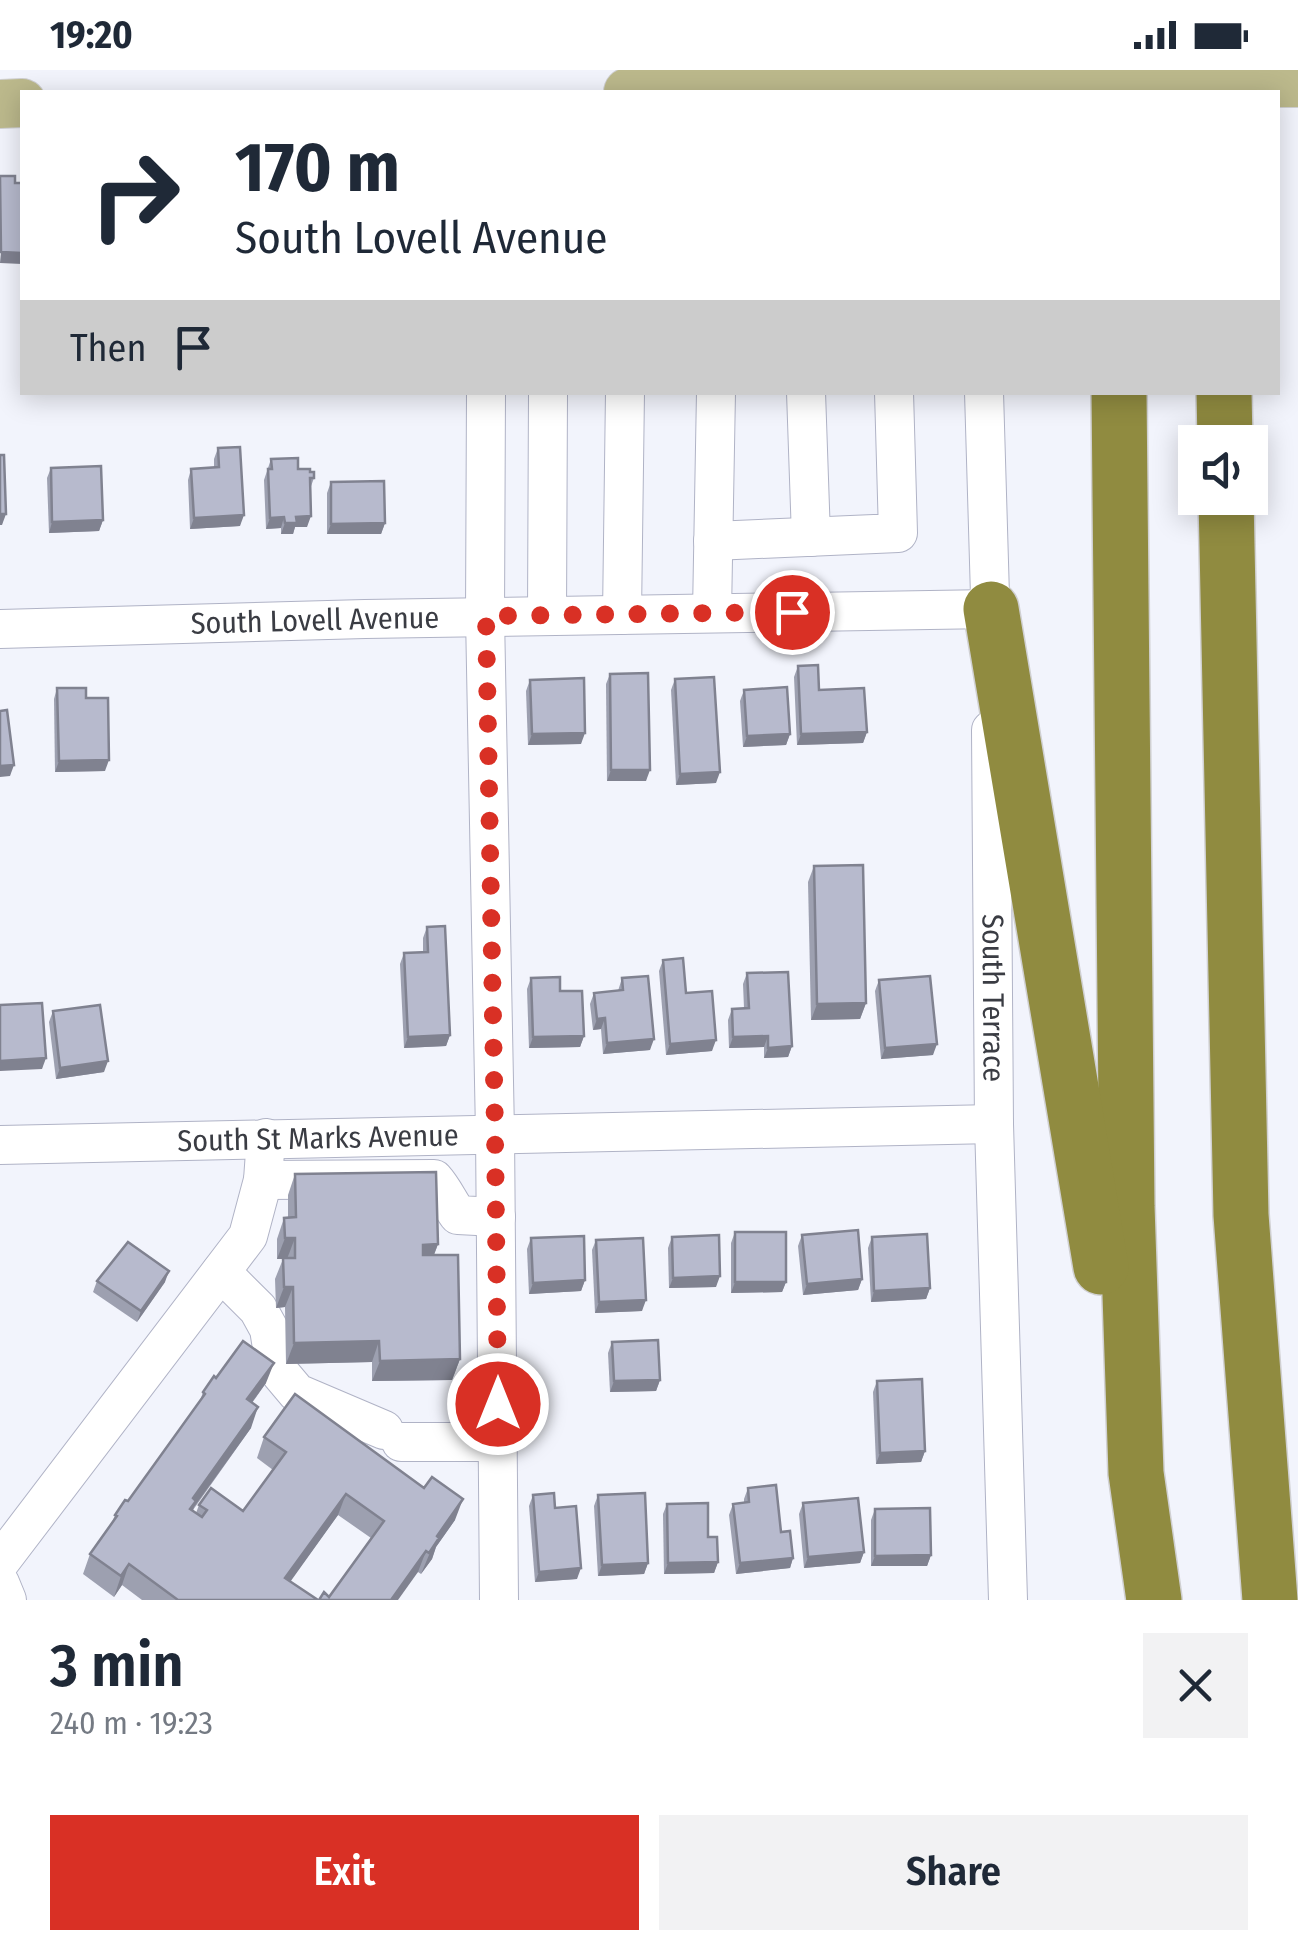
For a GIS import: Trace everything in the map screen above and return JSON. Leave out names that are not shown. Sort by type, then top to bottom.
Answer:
[{"type":"highway","points":[[1119,395],[1127,1206],[1136,1473]]},
{"type":"highway","points":[[1224,395],[1225,425]]},
{"type":"highway","points":[[1226,515],[1241,1215],[1270,1600]]},
{"type":"highway","points":[[990,609],[1154,1600]]},
{"type":"main road","points":[[717,90],[928,78],[987,82],[1298,83]]},
{"type":"street","points":[[486,395],[499,1600]]},
{"type":"street","points":[[547,616],[548,395]]},
{"type":"street","points":[[622,614],[625,395]]},
{"type":"street","points":[[712,613],[716,395]]},
{"type":"street","points":[[806,395],[810,537]]},
{"type":"street","points":[[713,541],[898,533],[894,395]]},
{"type":"street","name":"South Terrace","points":[[984,395],[990,609],[994,1124],[1008,1600]]},
{"type":"street","points":[[487,492],[548,492]]},
{"type":"street","name":"South Lovell Avenue","points":[[0,630],[486,616],[990,609]]},
{"type":"street","name":"South St Marks Avenue","points":[[0,1145],[994,1124]]},
{"type":"street","points":[[0,1562],[248,1236],[263,1180],[266,1138]]},
{"type":"street","points":[[263,1180],[434,1179],[458,1216],[496,1217]]},
{"type":"street","points":[[221,1272],[258,1308],[269,1328],[280,1374],[298,1392],[392,1436],[498,1442]]},
{"type":"street","points":[[0,1583],[6,1600]]},
{"type":"building","points":[[0,176],[15,176],[15,183],[20,183],[20,253],[1,252]]},
{"type":"building","points":[[240,447],[244,515],[194,518],[191,469],[219,467],[218,448]]},
{"type":"building","points":[[0,455],[4,455],[6,514],[0,514]]},
{"type":"building","points":[[298,458],[298,469],[314,472],[314,478],[310,478],[311,516],[296,517],[297,523],[285,523],[284,517],[270,518],[268,469],[272,469],[271,459]]},
{"type":"building","points":[[101,466],[103,520],[52,522],[51,468]]},
{"type":"building","points":[[384,481],[385,523],[331,524],[331,482]]},
{"type":"building","points":[[818,665],[819,690],[864,688],[867,732],[801,734],[798,666]]},
{"type":"building","points":[[648,673],[650,770],[611,770],[610,674]]},
{"type":"building","points":[[714,677],[720,772],[680,774],[675,679]]},
{"type":"building","points":[[584,678],[585,733],[532,734],[530,680]]},
{"type":"building","points":[[787,687],[790,734],[747,736],[744,690]]},
{"type":"building","points":[[57,688],[86,688],[86,698],[108,698],[109,760],[59,761]]},
{"type":"building","points":[[7,710],[14,765],[0,766],[0,711]]},
{"type":"building","points":[[863,865],[866,1003],[817,1004],[814,866]]},
{"type":"building","points":[[445,926],[450,1035],[408,1037],[404,953],[428,952],[427,927]]},
{"type":"building","points":[[683,958],[686,993],[712,991],[716,1040],[670,1044],[663,960]]},
{"type":"building","points":[[788,972],[792,1046],[768,1048],[768,1036],[733,1037],[732,1009],[749,1008],[747,973]]},
{"type":"building","points":[[648,976],[654,1039],[607,1043],[605,1018],[597,1019],[594,993],[623,990],[622,978]]},
{"type":"building","points":[[930,976],[937,1044],[885,1048],[879,980]]},
{"type":"building","points":[[560,977],[560,991],[582,991],[584,1036],[533,1037],[531,978]]},
{"type":"building","points":[[42,1003],[46,1058],[0,1061],[0,1005]]},
{"type":"building","points":[[100,1005],[108,1061],[60,1068],[53,1011]]},
{"type":"building","points":[[436,1172],[438,1244],[423,1245],[423,1255],[458,1255],[460,1359],[380,1361],[379,1341],[294,1343],[293,1287],[284,1287],[283,1258],[295,1258],[295,1238],[285,1238],[284,1218],[296,1217],[295,1174]]},
{"type":"building","points":[[858,1230],[862,1279],[807,1284],[802,1235]]},
{"type":"building","points":[[735,1232],[786,1232],[786,1282],[735,1282]]},
{"type":"building","points":[[927,1234],[930,1288],[874,1291],[872,1237]]},
{"type":"building","points":[[719,1235],[720,1276],[673,1278],[672,1237]]},
{"type":"building","points":[[584,1236],[585,1280],[533,1283],[531,1238]]},
{"type":"building","points":[[643,1238],[646,1300],[599,1302],[596,1240]]},
{"type":"building","points":[[128,1242],[169,1271],[141,1311],[97,1281]]},
{"type":"building","points":[[658,1340],[660,1380],[614,1381],[612,1342]]},
{"type":"building","points":[[243,1341],[274,1363],[247,1399],[258,1407],[193,1498],[196,1501],[190,1509],[202,1517],[207,1510],[199,1505],[211,1488],[243,1511],[286,1452],[264,1437],[295,1394],[424,1488],[432,1477],[463,1499],[429,1553],[426,1551],[391,1600],[319,1600],[324,1592],[329,1597],[384,1521],[346,1494],[285,1578],[318,1600],[178,1600],[129,1564],[121,1576],[90,1554],[214,1376]]},
{"type":"building","points":[[922,1379],[925,1451],[880,1453],[877,1381]]},
{"type":"building","points":[[776,1485],[781,1532],[790,1531],[793,1558],[740,1563],[733,1504],[749,1502],[748,1488]]},
{"type":"building","points":[[554,1493],[555,1508],[576,1506],[581,1568],[539,1572],[533,1495]]},
{"type":"building","points":[[645,1493],[648,1563],[602,1565],[598,1495]]},
{"type":"building","points":[[858,1498],[864,1552],[808,1557],[803,1503]]},
{"type":"building","points":[[708,1503],[708,1537],[717,1537],[718,1562],[668,1563],[667,1504]]},
{"type":"building","points":[[930,1508],[931,1555],[875,1556],[875,1509]]},
{"type":"route","points":[[498,1404],[486,616],[792,612]]}]
